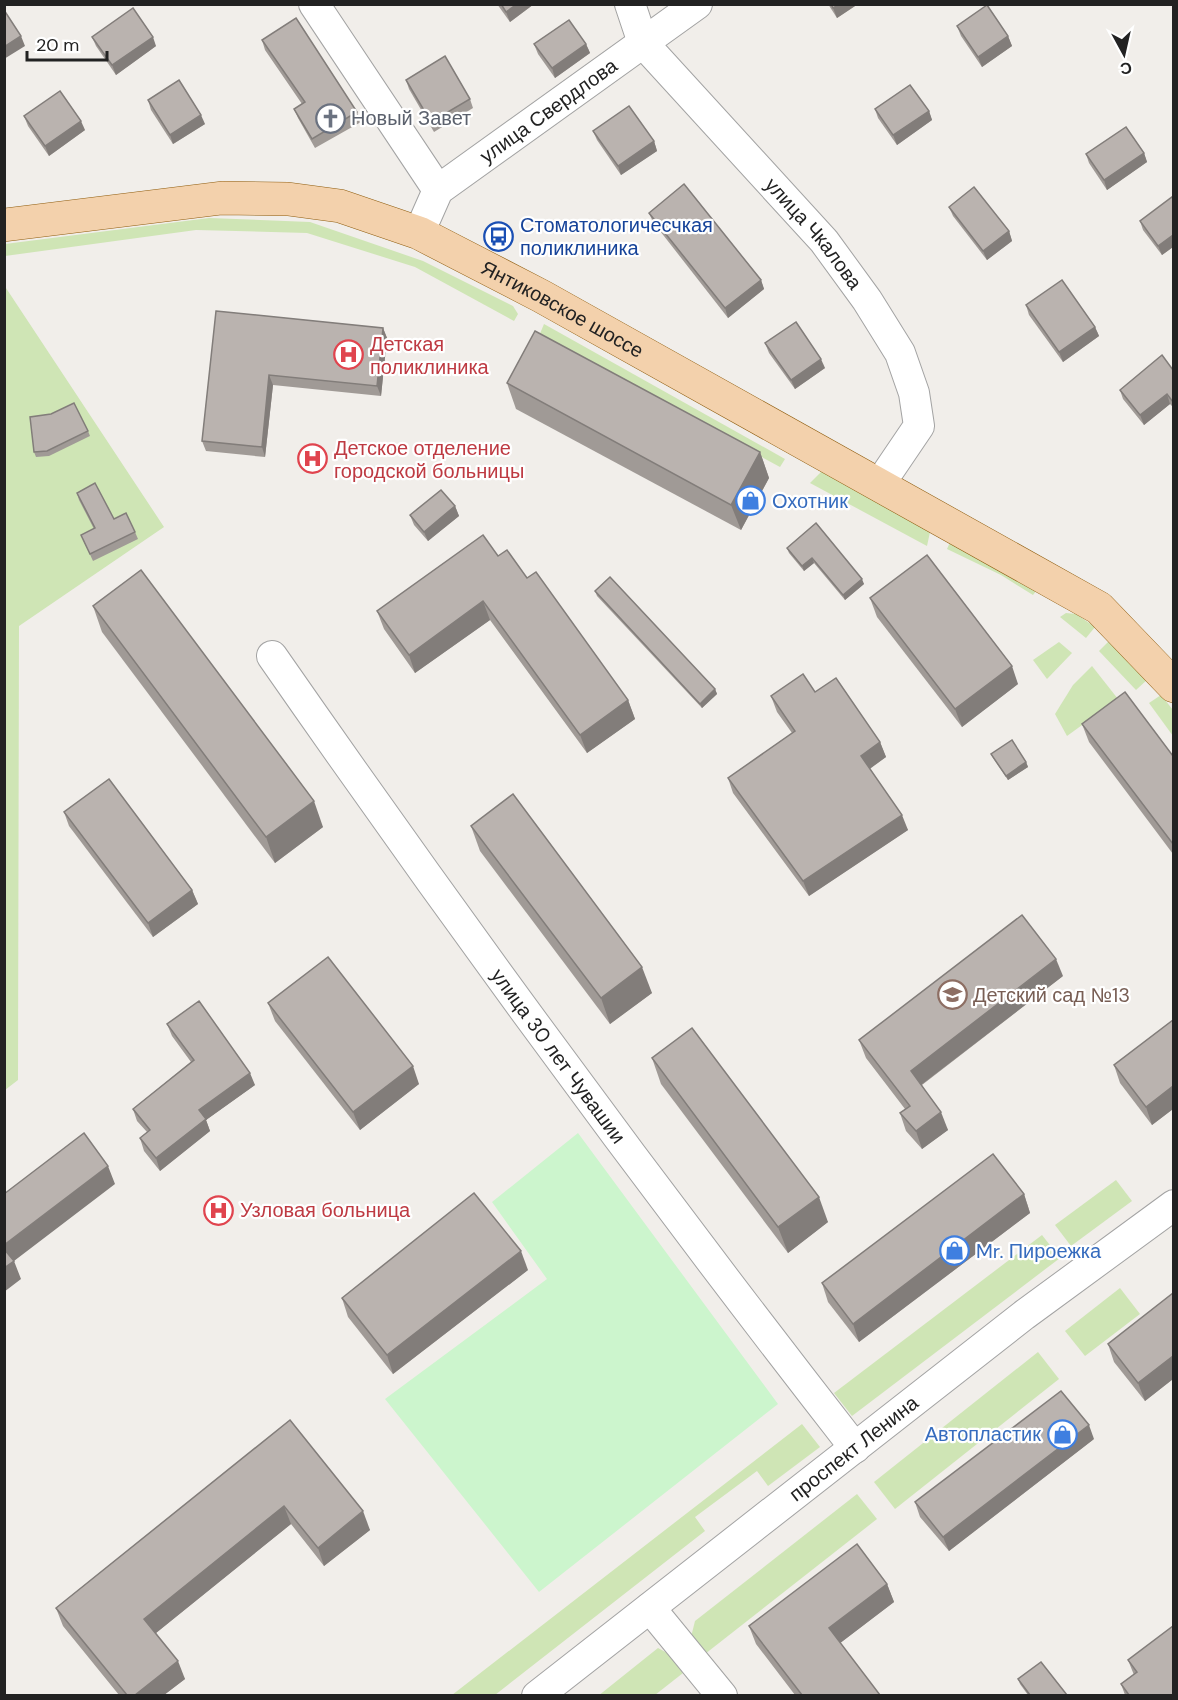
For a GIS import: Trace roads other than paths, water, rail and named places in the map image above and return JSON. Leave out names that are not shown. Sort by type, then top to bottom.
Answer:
[{"type":"main road","name":"Янтиковское шоссе","points":[[4,225],[233,198],[288,199],[340,206],[419,233],[541,296],[1071,591],[1099,608],[1114,621],[1173,686]]},
{"type":"street","points":[[314,4],[438,190],[419,233]]},
{"type":"street","name":"улица Чкалова","points":[[630,4],[642,44],[824,241],[867,300],[900,353],[914,393],[919,426],[879,485]]},
{"type":"street","name":"улица Свердлова","points":[[438,190],[697,4]]},
{"type":"street","name":"улица 30 лет Чувашии","points":[[272,656],[376,805],[586,1095],[855,1448]]},
{"type":"street","name":"проспект Ленина","points":[[537,1695],[1024,1315],[1173,1205]]},
{"type":"street","points":[[650,1608],[722,1695]]},
{"type":"place","name":"Новый Завет","points":[[330,118]]},
{"type":"place","name":"Стоматологичесчкая поликлиника","points":[[499,236]]},
{"type":"place","name":"Детская поликлиника","points":[[349,355]]},
{"type":"place","name":"Детское отделение городской больницы","points":[[313,459]]},
{"type":"place","name":"Охотник","points":[[751,501]]},
{"type":"place","name":"Детский сад №13","points":[[952,995]]},
{"type":"place","name":"Узловая больница","points":[[219,1210]]},
{"type":"place","name":"Mr. Пироежка","points":[[955,1251]]},
{"type":"place","name":"Автопластик","points":[[1062,1434]]}]
